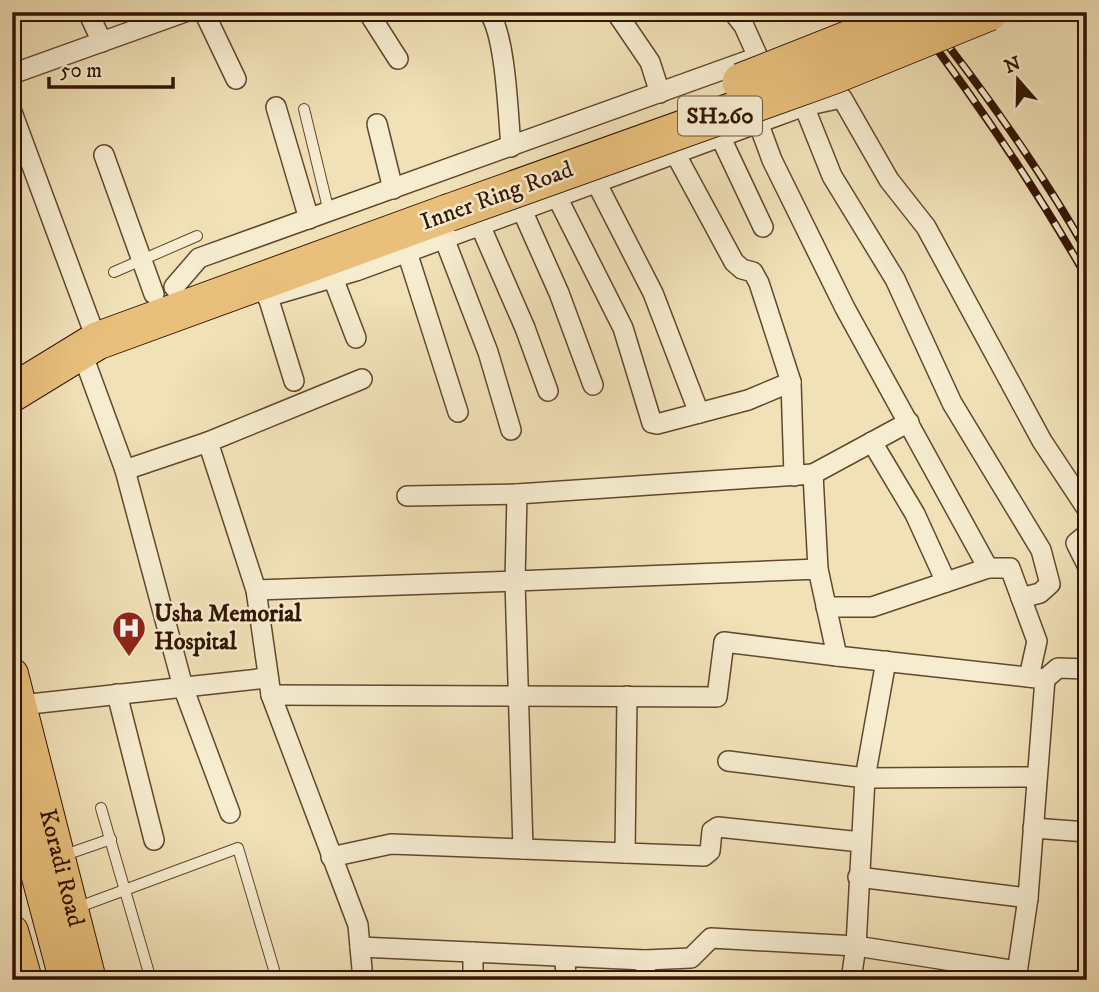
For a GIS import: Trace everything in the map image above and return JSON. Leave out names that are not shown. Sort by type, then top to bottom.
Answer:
[{"type":"highway","name":"Inner Ring Road","points":[[12,393],[88,337],[164,291],[453,217],[768,72],[918,12]]},
{"type":"highway","name":"Inner Ring Road","points":[[12,362],[453,217],[834,75],[989,12]]},
{"type":"highway","points":[[12,770],[68,980]]},
{"type":"highway","points":[[12,856],[44,980]]},
{"type":"main road","name":"Koradi Road","points":[[12,674],[20,720],[60,857],[90,980]]},
{"type":"main road","points":[[12,931],[26,980]]},
{"type":"street","points":[[88,12],[102,42]]},
{"type":"street","points":[[12,74],[185,12]]},
{"type":"street","points":[[204,12],[236,79]]},
{"type":"street","points":[[489,12],[496,23],[506,87],[511,147]]},
{"type":"street","points":[[616,12],[650,62],[660,93]]},
{"type":"street","points":[[104,155],[142,260],[164,291],[199,258],[758,57],[744,26],[733,12]]},
{"type":"street","points":[[374,15],[398,59]]},
{"type":"street","points":[[230,292],[253,301],[333,278],[407,252],[453,217],[522,210],[758,122],[804,106],[842,98],[889,180],[926,227],[1042,441],[1087,509]]},
{"type":"street","points":[[804,106],[832,176],[895,279],[951,403],[1041,550],[1051,584],[1040,593],[1021,598]]},
{"type":"street","points":[[276,107],[309,219]]},
{"type":"street","points":[[12,112],[88,337],[183,687],[230,813]]},
{"type":"street","points":[[758,122],[772,160],[845,308],[988,568]]},
{"type":"street","points":[[377,124],[393,189]]},
{"type":"street","points":[[720,136],[763,227]]},
{"type":"street","points":[[675,153],[734,262],[742,269],[753,272],[759,283],[791,382],[818,569],[837,656]]},
{"type":"street","points":[[596,182],[653,293],[699,413]]},
{"type":"street","points":[[557,197],[623,328],[652,423],[748,401],[791,382]]},
{"type":"street","points":[[522,210],[559,293],[593,385]]},
{"type":"street","points":[[453,217],[525,328],[548,391]]},
{"type":"street","points":[[453,217],[511,430]]},
{"type":"street","points":[[407,252],[458,412]]},
{"type":"street","points":[[333,278],[356,338]]},
{"type":"street","points":[[268,297],[293,381]]},
{"type":"street","points":[[125,470],[208,443],[362,379]]},
{"type":"street","points":[[407,496],[517,494],[803,475],[909,422]]},
{"type":"street","points":[[872,442],[915,514],[946,582]]},
{"type":"street","points":[[208,443],[256,590],[269,686],[358,925],[363,980]]},
{"type":"street","points":[[517,494],[515,581],[523,849]]},
{"type":"street","points":[[1087,534],[1076,543],[1087,565]]},
{"type":"street","points":[[360,947],[565,958],[646,970],[691,958],[711,938],[856,946],[1016,975],[1028,898],[1037,777],[1037,641],[1010,568],[988,568],[872,607],[826,607]]},
{"type":"street","points":[[256,590],[818,569]]},
{"type":"street","points":[[20,720],[117,694],[183,687],[269,686],[518,695],[717,697],[724,642],[1037,678],[1058,668],[1087,670]]},
{"type":"street","points":[[851,980],[856,946],[865,778],[886,661]]},
{"type":"street","points":[[117,694],[154,840]]},
{"type":"street","points":[[625,853],[627,696]]},
{"type":"street","points":[[729,761],[865,778],[1037,777]]},
{"type":"street","points":[[331,857],[391,844],[704,856],[710,851],[712,831],[718,827],[861,842]]},
{"type":"street","points":[[1033,828],[1087,832]]},
{"type":"street","points":[[858,877],[1028,898]]},
{"type":"street","points":[[473,952],[474,980]]},
{"type":"street","points":[[565,958],[566,980]]},
{"type":"lane","points":[[304,109],[329,212]]},
{"type":"lane","points":[[114,271],[197,236]]},
{"type":"lane","points":[[101,808],[151,980]]},
{"type":"lane","points":[[60,857],[111,839]]},
{"type":"lane","points":[[73,908],[239,848],[277,980]]},
{"type":"railway","points":[[909,12],[1002,142],[1087,278]]},
{"type":"railway","points":[[922,12],[1009,129],[1087,252]]},
{"type":"place","name":"Usha Memorial Hospital","points":[[129,658]]}]
